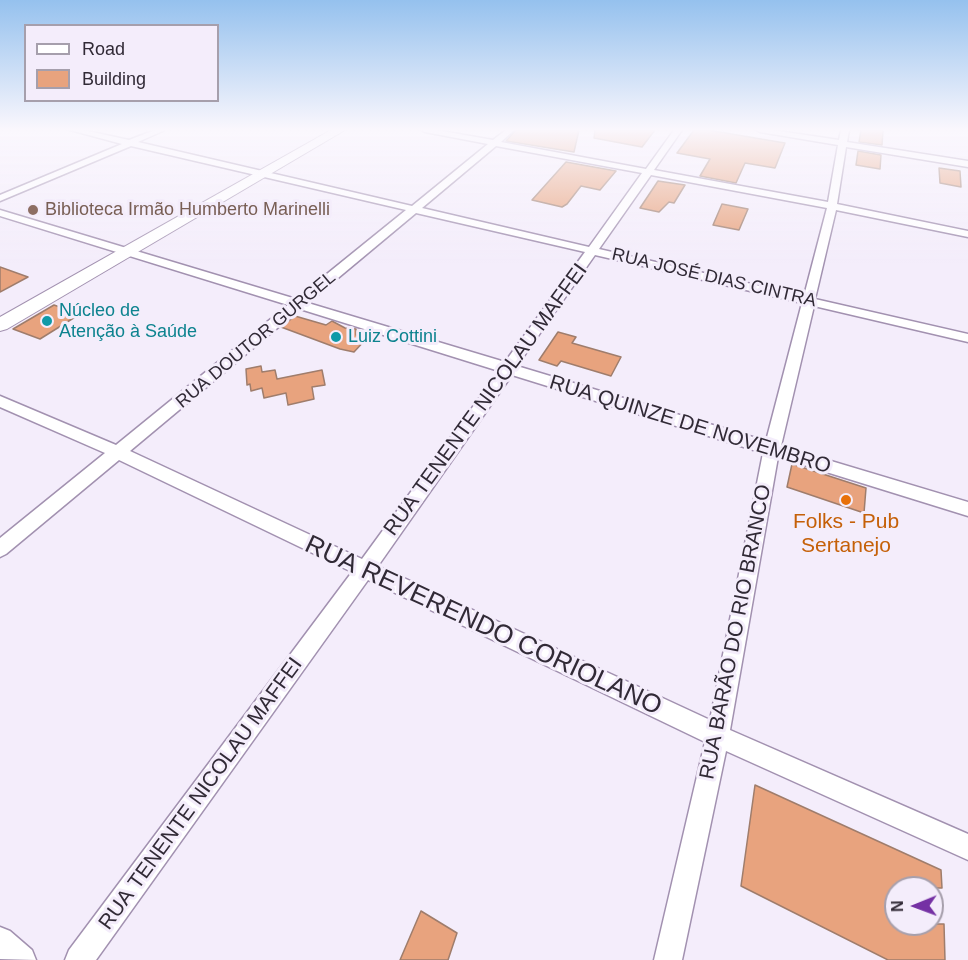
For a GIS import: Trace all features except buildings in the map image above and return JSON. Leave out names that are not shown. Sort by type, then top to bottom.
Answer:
[{"type":"main road","points":[[0,325],[122,249],[252,175]]},
{"type":"main road","points":[[0,310],[122,249]]},
{"type":"street","points":[[0,198],[55,175]]},
{"type":"street","name":"RUA JOSÉ DIAS CINTRA","points":[[263,175],[594,250],[968,339]]},
{"type":"street","name":"RUA DOUTOR GURGEL","points":[[0,549],[454,175]]},
{"type":"street","name":"RUA TENENTE NICOLAU MAFFEI","points":[[79,960],[364,571],[647,175]]},
{"type":"street","points":[[670,175],[968,234]]},
{"type":"street","name":"RUA BARÃO DO RIO BRANCO","points":[[668,960],[718,736],[771,449],[832,206],[837,175]]},
{"type":"street","name":"RUA QUINZE DE NOVEMBRO","points":[[0,213],[301,303],[508,369],[968,509]]},
{"type":"street","name":"RUA REVERENDO CORIOLANO","points":[[0,401],[119,453],[364,571],[718,736],[968,847]]},
{"type":"street","points":[[0,941],[22,960]]},
{"type":"place","name":"Biblioteca Irmão Humberto Marinelli","points":[[33,210]]},
{"type":"place","name":"Núcleo de Atenção à Saúde","points":[[47,321]]},
{"type":"place","name":"Luiz Cottini","points":[[336,337]]},
{"type":"place","name":"Folks - Pub Sertanejo","points":[[846,500]]}]
